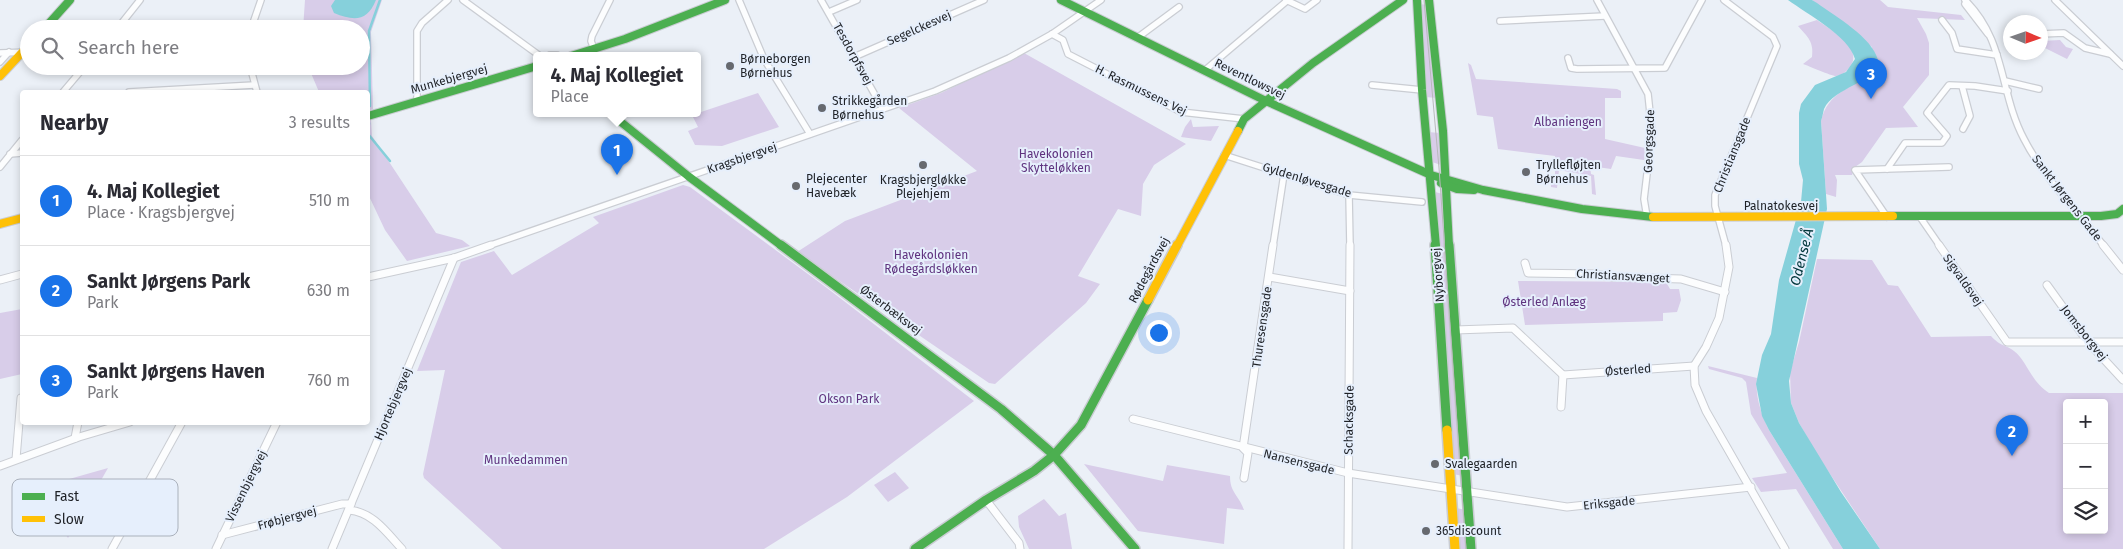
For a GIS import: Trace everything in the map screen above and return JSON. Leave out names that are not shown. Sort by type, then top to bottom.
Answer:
[{"type":"street","points":[[52,20],[70,0]]},
{"type":"street","points":[[124,20],[140,0]]},
{"type":"street","points":[[254,20],[261,0]]},
{"type":"street","points":[[417,101],[417,30],[422,23],[448,0]]},
{"type":"street","points":[[463,0],[534,52]]},
{"type":"street","points":[[594,49],[591,41],[592,36],[610,0]]},
{"type":"street","points":[[584,52],[624,39],[725,0]]},
{"type":"street","points":[[739,0],[764,59],[810,134]]},
{"type":"street","name":"Tesdorpfsvej","points":[[821,0],[883,109]]},
{"type":"street","points":[[829,12],[857,0]]},
{"type":"street","name":"Segelckesvej","points":[[854,57],[984,0]]},
{"type":"street","name":"Reventlowsvej","points":[[1061,0],[1266,101],[1445,182]]},
{"type":"street","name":"Kragsbjergvej","points":[[370,277],[454,258],[944,87],[1009,58],[1052,34],[1101,0]]},
{"type":"street","points":[[1204,71],[1287,0],[1305,9],[1317,0]]},
{"type":"street","name":"Rødegårdsvej","points":[[915,549],[986,500],[1034,471],[1054,455],[1080,425],[1090,409],[1244,119],[1313,63],[1403,0]]},
{"type":"street","name":"Nyborgvej","points":[[1417,0],[1422,90],[1431,175],[1455,549]]},
{"type":"street","name":"Nyborgvej","points":[[1429,0],[1441,114],[1471,549]]},
{"type":"street","name":"Georgsgade","points":[[1597,0],[1648,94],[1651,105],[1651,152],[1643,196],[1647,217]]},
{"type":"street","points":[[1568,58],[1571,68],[1665,68],[1702,0]]},
{"type":"street","name":"Christiansgade","points":[[1694,366],[1706,347],[1719,318],[1726,292],[1729,267],[1725,238],[1715,206],[1715,195],[1777,46],[1773,37],[1724,0]]},
{"type":"street","name":"Sankt Jørgens Gade","points":[[1964,0],[1982,18],[1998,55],[2013,114],[2025,142],[2041,167],[2123,270]]},
{"type":"street","points":[[2055,0],[2123,66]]},
{"type":"street","points":[[1137,38],[1179,7]]},
{"type":"street","points":[[1500,21],[1606,16]]},
{"type":"street","points":[[1942,20],[1952,33],[1957,49],[1998,55]]},
{"type":"street","points":[[2048,34],[2064,33],[2075,45],[2100,54],[2110,54]]},
{"type":"street","name":"H. Rasmussens Vej","points":[[1052,34],[1063,40],[1068,54],[1181,112],[1190,115],[1231,115],[1244,119]]},
{"type":"street","points":[[0,62],[9,52]]},
{"type":"street","points":[[0,53],[20,52]]},
{"type":"street","points":[[0,76],[20,57]]},
{"type":"street","name":"Munkebjergvej","points":[[370,115],[533,67]]},
{"type":"street","points":[[65,90],[77,75]]},
{"type":"street","points":[[252,75],[257,90]]},
{"type":"street","points":[[2005,81],[2039,89]]},
{"type":"street","points":[[165,90],[254,85]]},
{"type":"street","points":[[1372,85],[1422,90]]},
{"type":"street","points":[[1887,169],[1905,143],[1942,143],[1947,136],[1928,113],[1949,85],[1975,86],[2008,91]]},
{"type":"street","points":[[1962,86],[1970,116],[1963,129]]},
{"type":"street","name":"Østerbæksvej","points":[[615,117],[688,176],[1001,409],[1054,455],[1135,549]]},
{"type":"street","points":[[0,167],[20,142]]},
{"type":"street","points":[[10,154],[20,153]]},
{"type":"street","name":"Gyldenløvesgade","points":[[1224,154],[1349,195],[1422,202]]},
{"type":"street","points":[[1887,217],[1856,170],[1949,167]]},
{"type":"street","name":"Thuresensgade","points":[[1244,478],[1248,453],[1244,448],[1284,174]]},
{"type":"street","name":"Palnatokesvej","points":[[1445,182],[1466,190],[1483,190],[1582,209],[1647,217],[2081,216],[2121,213]]},
{"type":"street","name":"Schacksgade","points":[[1348,549],[1349,195]]},
{"type":"street","name":"Sigvaldsvej","points":[[1920,217],[2007,342],[2088,342]]},
{"type":"street","points":[[0,224],[20,219]]},
{"type":"street","name":"Hjortebjergvej","points":[[332,549],[454,258]]},
{"type":"street","name":"Christiansvænget","points":[[1525,263],[1528,273],[1594,274],[1613,277],[1681,279],[1726,292]]},
{"type":"street","points":[[0,280],[20,275]]},
{"type":"street","points":[[1269,277],[1350,291]]},
{"type":"street","name":"Jomsborgvej","points":[[2047,285],[2088,342],[2123,380]]},
{"type":"street","points":[[1455,330],[1513,328],[1563,375],[1562,408]]},
{"type":"street","points":[[2088,342],[2123,342]]},
{"type":"street","points":[[1694,366],[1695,384],[1706,411],[1785,549]]},
{"type":"street","name":"Østerled","points":[[1563,375],[1694,366]]},
{"type":"street","points":[[16,459],[20,418]]},
{"type":"street","name":"Nansensgade","points":[[1133,419],[1348,473],[1467,492]]},
{"type":"street","points":[[75,438],[77,425]]},
{"type":"street","points":[[0,466],[75,438],[120,425]]},
{"type":"street","points":[[151,479],[180,425]]},
{"type":"street","name":"Vissenbjergvej","points":[[216,549],[276,425]]},
{"type":"street","name":"Eriksgade","points":[[1467,492],[1567,507],[1751,487]]},
{"type":"street","points":[[986,500],[1019,542],[1020,549]]},
{"type":"street","name":"Frøbjergvej","points":[[222,535],[342,504],[350,507]]},
{"type":"street","points":[[350,507],[368,515],[402,549]]},
{"type":"street","points":[[112,549],[119,536]]},
{"type":"green space","points":[[305,0],[382,0],[371,32],[373,109],[370,110],[370,90],[318,90],[312,75],[370,75],[370,20],[304,20]]},
{"type":"green space","points":[[1812,0],[1880,0],[1888,7],[1961,15],[1965,20],[1917,18],[1929,43],[1929,75],[1903,107],[1918,127],[1886,128],[1862,162],[1855,167],[1852,175],[1835,175],[1837,180],[1836,197],[1826,194],[1821,121],[1824,111],[1835,97],[1872,73],[1872,47]]},
{"type":"green space","points":[[1419,4],[1428,5],[1437,98],[1425,97]]},
{"type":"green space","points":[[1817,20],[1845,41],[1853,54],[1853,61],[1849,68],[1840,75],[1836,76],[1803,64],[1812,57],[1812,47],[1798,26]]},
{"type":"green space","points":[[2060,40],[2066,47],[2073,49],[2067,59],[2048,50],[2048,41]]},
{"type":"green space","points":[[1024,53],[1186,144],[1154,165],[1143,184],[1141,216],[1118,209],[1078,276],[1100,284],[1086,303],[995,384],[989,383],[797,252],[845,221],[977,171],[899,108],[941,93]]},
{"type":"green space","name":"Albaniengen","points":[[1468,63],[1471,65],[1476,79],[1617,89],[1621,91],[1621,98],[1605,98],[1605,139],[1645,148],[1644,160],[1616,156],[1611,169],[1590,166],[1591,174],[1594,175],[1596,195],[1592,194],[1591,176],[1559,170],[1557,188],[1551,187],[1551,177],[1555,177],[1555,156],[1498,149],[1493,117],[1477,115]]},
{"type":"green space","points":[[758,93],[779,127],[722,146],[695,145],[688,131],[698,127],[693,117],[701,117],[701,112]]},
{"type":"green space","points":[[1191,119],[1193,127],[1219,126],[1211,141],[1181,137]]},
{"type":"green space","points":[[370,120],[372,136],[436,233],[462,240],[470,246],[407,261],[385,230],[370,198]]},
{"type":"green space","points":[[1428,132],[1440,133],[1441,165],[1432,162]]},
{"type":"green space","points":[[683,185],[690,187],[827,288],[974,401],[847,497],[764,549],[502,549],[424,478],[423,474],[445,370],[417,371],[461,262],[494,251],[512,275],[599,223],[593,217]]},
{"type":"green space","points":[[1435,192],[1443,194],[1463,476],[1453,474]]},
{"type":"green space","points":[[1817,259],[1872,260],[1888,285],[1898,286],[1931,337],[1991,336],[2018,355],[2033,378],[2049,393],[2123,393],[2123,549],[1880,549],[1818,456],[1799,423],[1791,403],[1790,372],[1799,342]]},
{"type":"green space","name":"Østerled Anlæg","points":[[1518,281],[1666,282],[1670,289],[1679,289],[1681,300],[1677,312],[1663,313],[1663,321],[1525,325]]},
{"type":"green space","points":[[20,309],[20,374],[0,379],[0,313]]},
{"type":"green space","points":[[1708,366],[1757,378],[1759,405],[1769,430],[1843,549],[1833,549],[1796,489],[1761,492],[1752,478],[1787,473],[1751,414],[1746,382],[1742,378],[1709,369]]},
{"type":"green space","points":[[1084,464],[1163,481],[1167,465],[1230,476],[1231,486],[1244,510],[1227,508],[1224,544],[1138,531]]},
{"type":"green space","points":[[108,468],[102,479],[69,479]]},
{"type":"green space","points":[[895,472],[909,488],[888,502],[874,485]]},
{"type":"green space","points":[[1044,499],[1059,516],[1066,513],[1072,549],[1029,549],[1019,527],[1018,516]]},
{"type":"green space","points":[[1456,508],[1466,510],[1469,549],[1458,549]]},
{"type":"water","points":[[335,0],[376,0],[364,16],[354,18],[334,13],[331,6]]},
{"type":"water","name":"Odense Å","points":[[1788,0],[1812,0],[1817,3],[1843,21],[1869,43],[1878,60],[1876,68],[1870,74],[1836,95],[1824,109],[1821,121],[1827,209],[1789,381],[1791,403],[1799,423],[1841,492],[1880,549],[1843,549],[1769,430],[1762,416],[1756,384],[1762,355],[1771,334],[1779,280],[1801,202],[1803,180],[1799,164],[1799,113],[1801,104],[1815,85],[1846,72],[1855,59],[1845,42],[1836,34]]},
{"type":"waterway","points":[[370,28],[380,0]]},
{"type":"waterway","points":[[370,75],[370,90]]},
{"type":"waterway","points":[[370,136],[390,161]]},
{"type":"tram line","points":[[1424,0],[1439,168],[1466,549]]},
{"type":"traffic: fast","points":[[52,20],[70,0]]},
{"type":"traffic: fast","points":[[584,52],[625,39],[725,0]]},
{"type":"traffic: fast","points":[[1061,0],[1266,101],[1431,175],[1483,190],[1582,209],[1653,217]]},
{"type":"traffic: fast","points":[[1238,131],[1244,119],[1313,63],[1403,0]]},
{"type":"traffic: fast","points":[[1417,0],[1422,90],[1432,190],[1447,430]]},
{"type":"traffic: fast","points":[[1429,0],[1443,131],[1446,200],[1471,549]]},
{"type":"traffic: fast","points":[[370,115],[533,67]]},
{"type":"traffic: fast","points":[[615,117],[688,176],[1001,409],[1054,455],[1135,549]]},
{"type":"traffic: fast","points":[[1441,183],[1457,189],[1474,190]]},
{"type":"traffic: fast","points":[[1893,216],[2101,216],[2117,214],[2123,209]]},
{"type":"traffic: fast","points":[[915,549],[986,500],[1034,471],[1054,455],[1081,425],[1148,300]]},
{"type":"traffic: slow","points":[[0,76],[20,55]]},
{"type":"traffic: slow","points":[[1148,300],[1238,131]]},
{"type":"traffic: slow","points":[[1653,217],[1893,216]]},
{"type":"traffic: slow","points":[[0,224],[20,219]]},
{"type":"traffic: slow","points":[[1447,430],[1455,549]]},
{"type":"place","name":"Børneborgen Børnehus","points":[[730,66]]},
{"type":"place","name":"Sankt Jørgens Haven","points":[[1871,99]]},
{"type":"place","name":"Strikkegården Børnehus","points":[[822,108]]},
{"type":"place","name":"Kragsbjergløkke Plejehjem","points":[[923,165]]},
{"type":"place","name":"Tryllefløjten Børnehus","points":[[1526,172]]},
{"type":"place","name":"4. Maj Kollegiet","points":[[617,175]]},
{"type":"place","name":"Plejecenter Havebæk","points":[[796,186]]},
{"type":"place","name":"Sankt Jørgens Park","points":[[2012,456]]},
{"type":"place","name":"Svalegaarden","points":[[1435,464]]},
{"type":"place","name":"365discount","points":[[1426,531]]},
{"type":"park label","name":"Havekolonien Skytteløkken","points":[[1056,161]]},
{"type":"park label","name":"Havekolonien Rødegårdsløkken","points":[[931,262]]},
{"type":"park label","name":"Okson Park","points":[[849,399]]},
{"type":"park label","name":"Munkedammen","points":[[526,460]]}]
